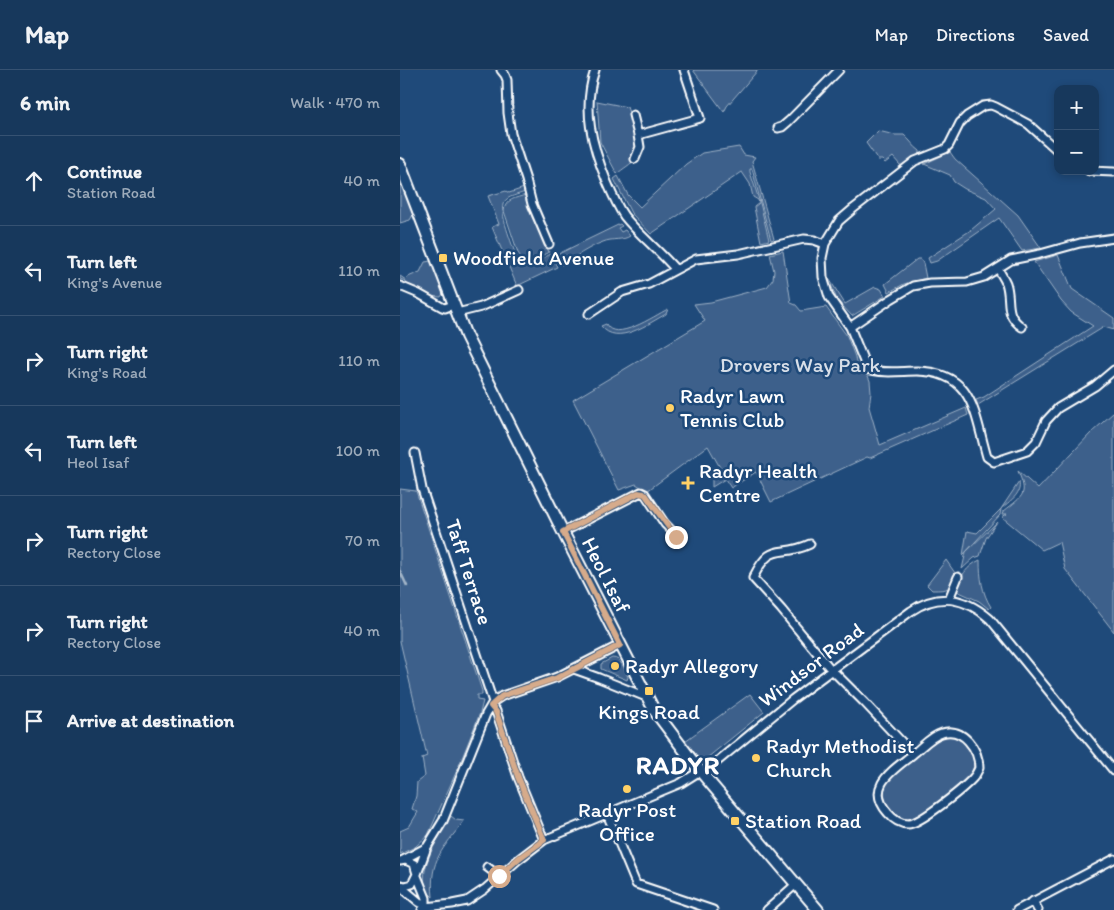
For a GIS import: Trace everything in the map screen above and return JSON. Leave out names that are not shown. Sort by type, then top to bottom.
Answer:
[{"type":"main road","name":"Heol Isaf","points":[[400,164],[455,309],[563,532],[646,697],[664,726],[701,773],[818,910]]},
{"type":"street","points":[[501,70],[506,75],[507,80],[508,114],[512,134],[532,204],[549,244]]},
{"type":"street","points":[[595,70],[589,104],[590,130],[596,152],[616,203],[625,217],[675,269]]},
{"type":"street","points":[[638,135],[700,118],[684,70]]},
{"type":"street","points":[[778,128],[789,121],[839,70]]},
{"type":"street","points":[[1054,147],[1028,124],[996,107],[987,105],[980,107],[967,116],[960,124],[949,145],[915,161],[845,215],[833,229],[825,244],[822,258],[822,271],[826,291],[850,327],[867,369],[886,372],[917,371],[936,373],[949,377],[959,384],[972,405],[987,458],[994,462],[1027,451],[1036,442],[1046,421],[1058,408],[1095,386],[1114,370]]},
{"type":"street","points":[[633,114],[640,147],[635,158]]},
{"type":"street","points":[[1099,171],[1114,172]]},
{"type":"street","points":[[850,327],[913,286],[930,283],[967,282],[984,277],[1006,262],[1020,257],[1040,254],[1080,243],[1114,238]]},
{"type":"street","points":[[589,314],[622,292],[649,284],[696,258],[738,254],[804,240],[814,240],[825,244]]},
{"type":"street","points":[[998,268],[1007,286],[1011,315],[1022,327]]},
{"type":"street","points":[[400,286],[442,307],[455,309],[481,307],[519,290]]},
{"type":"street","name":"Taff Terrace","points":[[415,453],[422,489],[492,704],[518,777],[544,840]]},
{"type":"street","points":[[563,532],[642,492],[673,533],[680,539]]},
{"type":"street","points":[[810,544],[798,549],[774,552],[768,555],[752,578],[781,609],[831,670],[913,754]]},
{"type":"street","points":[[949,599],[958,577]]},
{"type":"street","name":"Windsor Road","points":[[701,773],[793,699],[921,604],[949,599],[975,607],[995,624],[1114,771]]},
{"type":"street","points":[[400,886],[412,884],[417,875],[427,847],[443,821],[492,704],[502,696],[557,678],[620,645]]},
{"type":"street","points":[[574,670],[600,678],[646,697]]},
{"type":"street","points":[[953,732],[962,736],[976,752],[979,768],[974,778],[922,820],[907,824],[897,821],[887,812],[881,803],[879,793],[885,778],[913,754],[939,734],[953,732]]},
{"type":"street","points":[[424,907],[467,901],[475,897],[519,858],[544,840],[701,773]]},
{"type":"street","points":[[607,814],[636,884],[713,910]]},
{"type":"street","points":[[401,861],[427,847]]},
{"type":"street","points":[[1016,910],[1114,859]]},
{"type":"street","points":[[401,861],[414,864],[426,898],[424,907]]},
{"type":"street","points":[[487,867],[499,876]]},
{"type":"street","points":[[766,910],[796,885]]},
{"type":"street","points":[[400,886],[424,907]]},
{"type":"street","points":[[1033,901],[1038,910]]},
{"type":"green space","points":[[693,70],[758,70],[724,112]]},
{"type":"green space","points":[[597,101],[627,107],[635,132],[638,147],[636,158],[617,174],[600,142]]},
{"type":"green space","points":[[878,131],[904,135],[920,151],[920,154],[908,165],[904,166],[900,165],[893,157],[885,163],[882,160],[878,160],[866,143]]},
{"type":"green space","points":[[739,147],[744,155],[755,157],[752,161],[774,239],[771,240],[752,169],[750,169],[750,172],[760,203],[769,240],[761,242],[754,207],[759,203],[753,197],[750,184],[742,172],[651,234],[631,213],[614,179],[618,176],[628,195],[640,207],[686,164],[702,153]]},
{"type":"green space","points":[[950,152],[955,159],[1018,215],[1041,248],[1022,251],[999,218],[937,261],[930,263],[928,258],[971,230],[996,209],[986,198],[954,182],[950,175],[924,164]]},
{"type":"green space","points":[[400,184],[404,188],[414,213],[410,220],[400,223]]},
{"type":"green space","points":[[524,188],[525,192],[508,198],[503,206],[504,220],[516,256],[528,263],[551,254],[557,267],[517,286],[492,227],[499,224],[488,196],[506,191],[509,193]]},
{"type":"green space","points":[[526,195],[532,217],[549,252],[531,261],[523,260],[518,253],[504,211],[509,201]]},
{"type":"green space","points":[[620,224],[622,226],[618,228],[621,232],[625,230],[630,236],[598,244],[561,265],[556,255]]},
{"type":"green space","name":"Drovers Way Park","points":[[783,251],[791,303],[796,305],[801,311],[826,307],[847,336],[857,368],[868,376],[871,393],[869,407],[880,445],[966,408],[968,415],[870,458],[867,457],[771,502],[756,472],[731,488],[725,479],[712,487],[712,480],[722,471],[708,446],[647,491],[636,484],[619,490],[573,400],[705,321],[694,304],[711,302],[767,287],[773,279],[774,271],[770,254]]},
{"type":"green space","points":[[1058,255],[1072,289],[1114,318],[1114,330],[1104,327],[978,405],[976,400],[984,397],[1093,326],[1071,312],[1034,262]]},
{"type":"green space","points":[[917,259],[920,259],[923,263],[926,278],[904,284],[889,292],[885,284]]},
{"type":"green space","points":[[433,261],[444,292],[441,297],[428,296],[421,300],[410,293],[406,288],[406,281],[400,279],[400,276],[406,280],[408,277],[420,272],[425,262]]},
{"type":"green space","points":[[828,277],[845,304],[875,287],[881,289],[885,296],[852,316],[837,300]]},
{"type":"green space","points":[[668,309],[666,314],[651,323],[624,334],[608,332],[601,326],[606,324],[611,329],[618,331],[626,329],[645,322]]},
{"type":"green space","points":[[1114,412],[1114,632],[1065,569],[1059,542],[1042,550],[1002,517],[1007,514],[1003,514],[1004,511],[1020,498],[1022,494],[1023,485],[1018,471],[1038,489],[1091,433]]},
{"type":"green space","points":[[1019,482],[1017,494],[1001,509]]},
{"type":"green space","points":[[400,489],[416,491],[482,691],[482,695],[477,695],[477,700],[483,701],[458,768],[428,835],[415,847],[400,854],[400,831],[409,827],[418,812],[412,809],[416,796],[417,782],[425,776],[422,758],[427,756],[400,641]]},
{"type":"green space","points":[[1001,509],[1000,515],[963,555],[967,531],[977,533]]},
{"type":"green space","points":[[997,522],[986,538],[980,556],[974,558],[962,569],[966,552]]},
{"type":"green space","points":[[946,560],[955,573],[951,586],[942,590],[932,590],[927,585]]},
{"type":"green space","points":[[980,560],[982,585],[991,607],[989,609],[979,601],[957,591],[964,572]]},
{"type":"green space","points":[[615,658],[622,664],[628,677],[627,680],[601,669],[601,664]]},
{"type":"green space","points":[[750,694],[764,712],[702,762],[685,741]]},
{"type":"green space","points":[[944,736],[952,736],[959,739],[970,749],[974,763],[969,777],[920,817],[911,819],[896,815],[886,804],[884,797],[888,780]]},
{"type":"green space","points":[[451,816],[456,820],[464,821],[439,855],[433,873],[433,897],[426,889],[424,879],[426,868],[429,856]]},
{"type":"waterway","points":[[400,571],[407,586]]},
{"type":"place","name":"Woodfield Avenue","points":[[443,258]]},
{"type":"place","name":"Radyr Lawn Tennis Club","points":[[670,408]]},
{"type":"place","name":"Radyr Health Centre","points":[[688,483]]},
{"type":"place","name":"Radyr Allegory","points":[[615,666]]},
{"type":"place","name":"Kings Road","points":[[649,691]]},
{"type":"place","name":"Radyr Methodist Church","points":[[756,758]]},
{"type":"place","name":"Radyr Post Office","points":[[627,789]]},
{"type":"place","name":"Station Road","points":[[735,821]]},
{"type":"district","name":"RADYR","points":[[678,765]]},
{"type":"route","points":[[499,876],[519,858],[544,840],[518,777],[495,709],[491,706],[493,702],[502,696],[557,678],[620,645],[563,532],[642,492],[676,537]]}]
